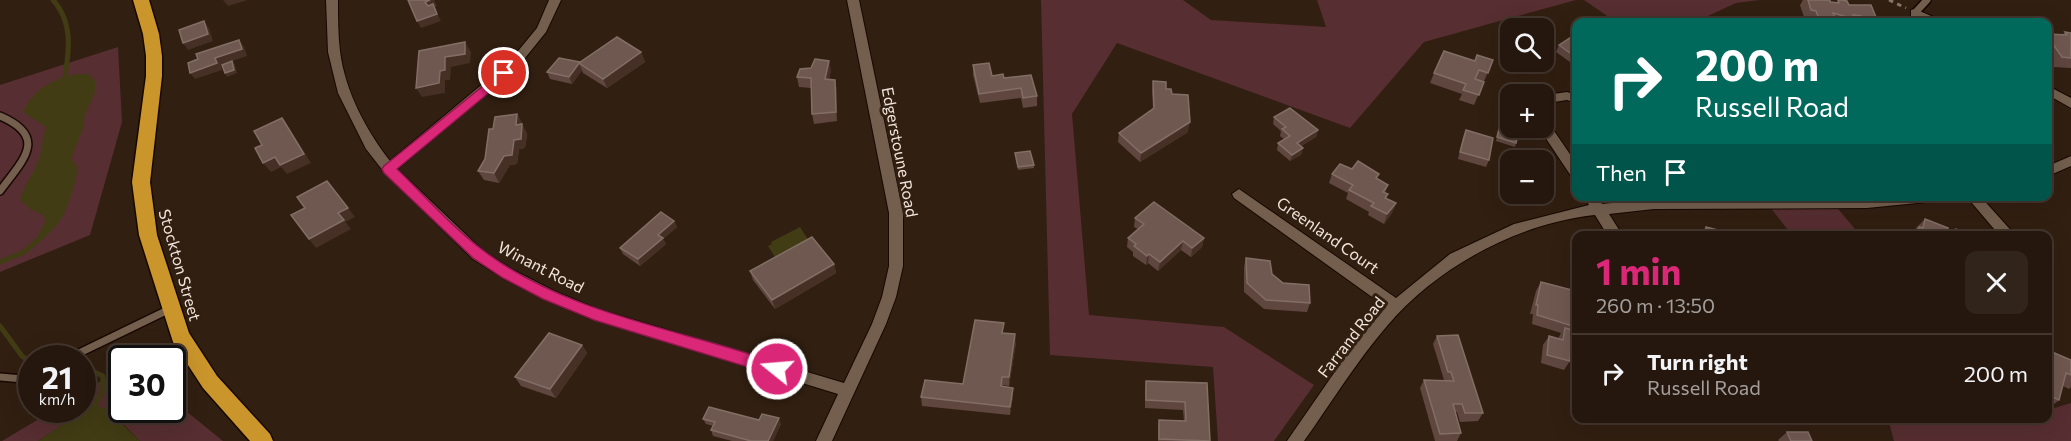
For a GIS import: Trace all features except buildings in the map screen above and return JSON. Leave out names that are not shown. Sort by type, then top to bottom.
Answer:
[{"type":"highway","name":"Stockton Street","points":[[141,0],[151,34],[154,56],[154,76],[141,182],[148,235],[180,336],[210,382],[263,441]]},
{"type":"street","name":"Winant Road","points":[[332,0],[334,52],[344,93],[371,146],[388,169],[478,255],[508,274],[549,295],[594,314],[846,390]]},
{"type":"street","points":[[388,169],[513,64],[542,28],[555,0]]},
{"type":"street","name":"Edgerstoune Road","points":[[824,441],[879,324],[889,297],[896,266],[898,241],[896,213],[853,0]]},
{"type":"street","points":[[1916,13],[1926,18]]},
{"type":"street","points":[[2052,92],[2071,104]]},
{"type":"street","points":[[1554,98],[1572,98]]},
{"type":"street","points":[[1554,138],[1572,160]]},
{"type":"street","points":[[2052,169],[2071,161]]},
{"type":"street","name":"Greenland Court","points":[[1239,194],[1396,306]]},
{"type":"street","name":"Farrand Road","points":[[1295,441],[1377,327],[1396,306],[1423,281],[1478,246],[1513,230],[1594,203],[1892,201]]},
{"type":"street","points":[[1977,201],[2004,231]]},
{"type":"street","points":[[1594,203],[1613,231]]},
{"type":"lane","points":[[1916,13],[1927,0]]},
{"type":"lane","points":[[0,116],[14,120],[26,130],[30,143],[27,153],[0,191]]},
{"type":"lane","points":[[96,345],[170,309]]},
{"type":"lane","points":[[0,377],[18,379]]},
{"type":"path","points":[[1889,0],[1916,13]]},
{"type":"shaded area","points":[[1041,0],[1183,0],[1211,20],[1326,27],[1317,0],[1576,0],[1511,18],[1500,18],[1500,21],[1424,42],[1350,128],[1117,43],[1072,114],[1089,315],[1224,327],[1314,385],[1274,441],[1218,441],[1213,367],[1050,355]]},
{"type":"shaded area","points":[[1584,0],[1759,0],[1736,3],[1704,18],[1610,18]]},
{"type":"shaded area","points":[[118,47],[122,122],[90,235],[0,272],[0,85]]},
{"type":"shaded area","points":[[76,74],[89,74],[95,81],[95,93],[85,114],[83,128],[71,159],[78,168],[76,178],[70,200],[60,221],[45,236],[36,239],[46,221],[43,215],[30,209],[20,200],[38,162],[46,127],[23,112],[38,91],[59,79]]},
{"type":"shaded area","points":[[1765,201],[1831,201],[1857,231],[1789,231]]},
{"type":"shaded area","points":[[800,227],[809,241],[775,257],[768,246],[772,244],[771,242]]},
{"type":"shaded area","points":[[108,377],[108,412],[96,407],[96,384]]},
{"type":"shaded area","points":[[2071,403],[2071,441],[1894,441],[1889,423],[2052,423],[2052,409]]},
{"type":"shaded area","points":[[96,406],[108,411],[108,423],[121,423],[140,441],[38,441],[65,423],[96,423]]},
{"type":"shaded area","points":[[186,411],[223,441],[140,441],[122,423],[186,423]]},
{"type":"shaded area","points":[[32,423],[65,423],[38,441],[2,441]]},
{"type":"waterway","points":[[53,0],[60,9],[67,29],[68,50],[64,82]]},
{"type":"waterway","points":[[0,262],[24,252],[44,235]]},
{"type":"waterway","points":[[0,326],[18,351]]},
{"type":"waterway","points":[[96,373],[103,376],[102,392],[96,404]]},
{"type":"route","points":[[504,73],[388,169],[478,255],[508,274],[594,314],[777,369]]}]
